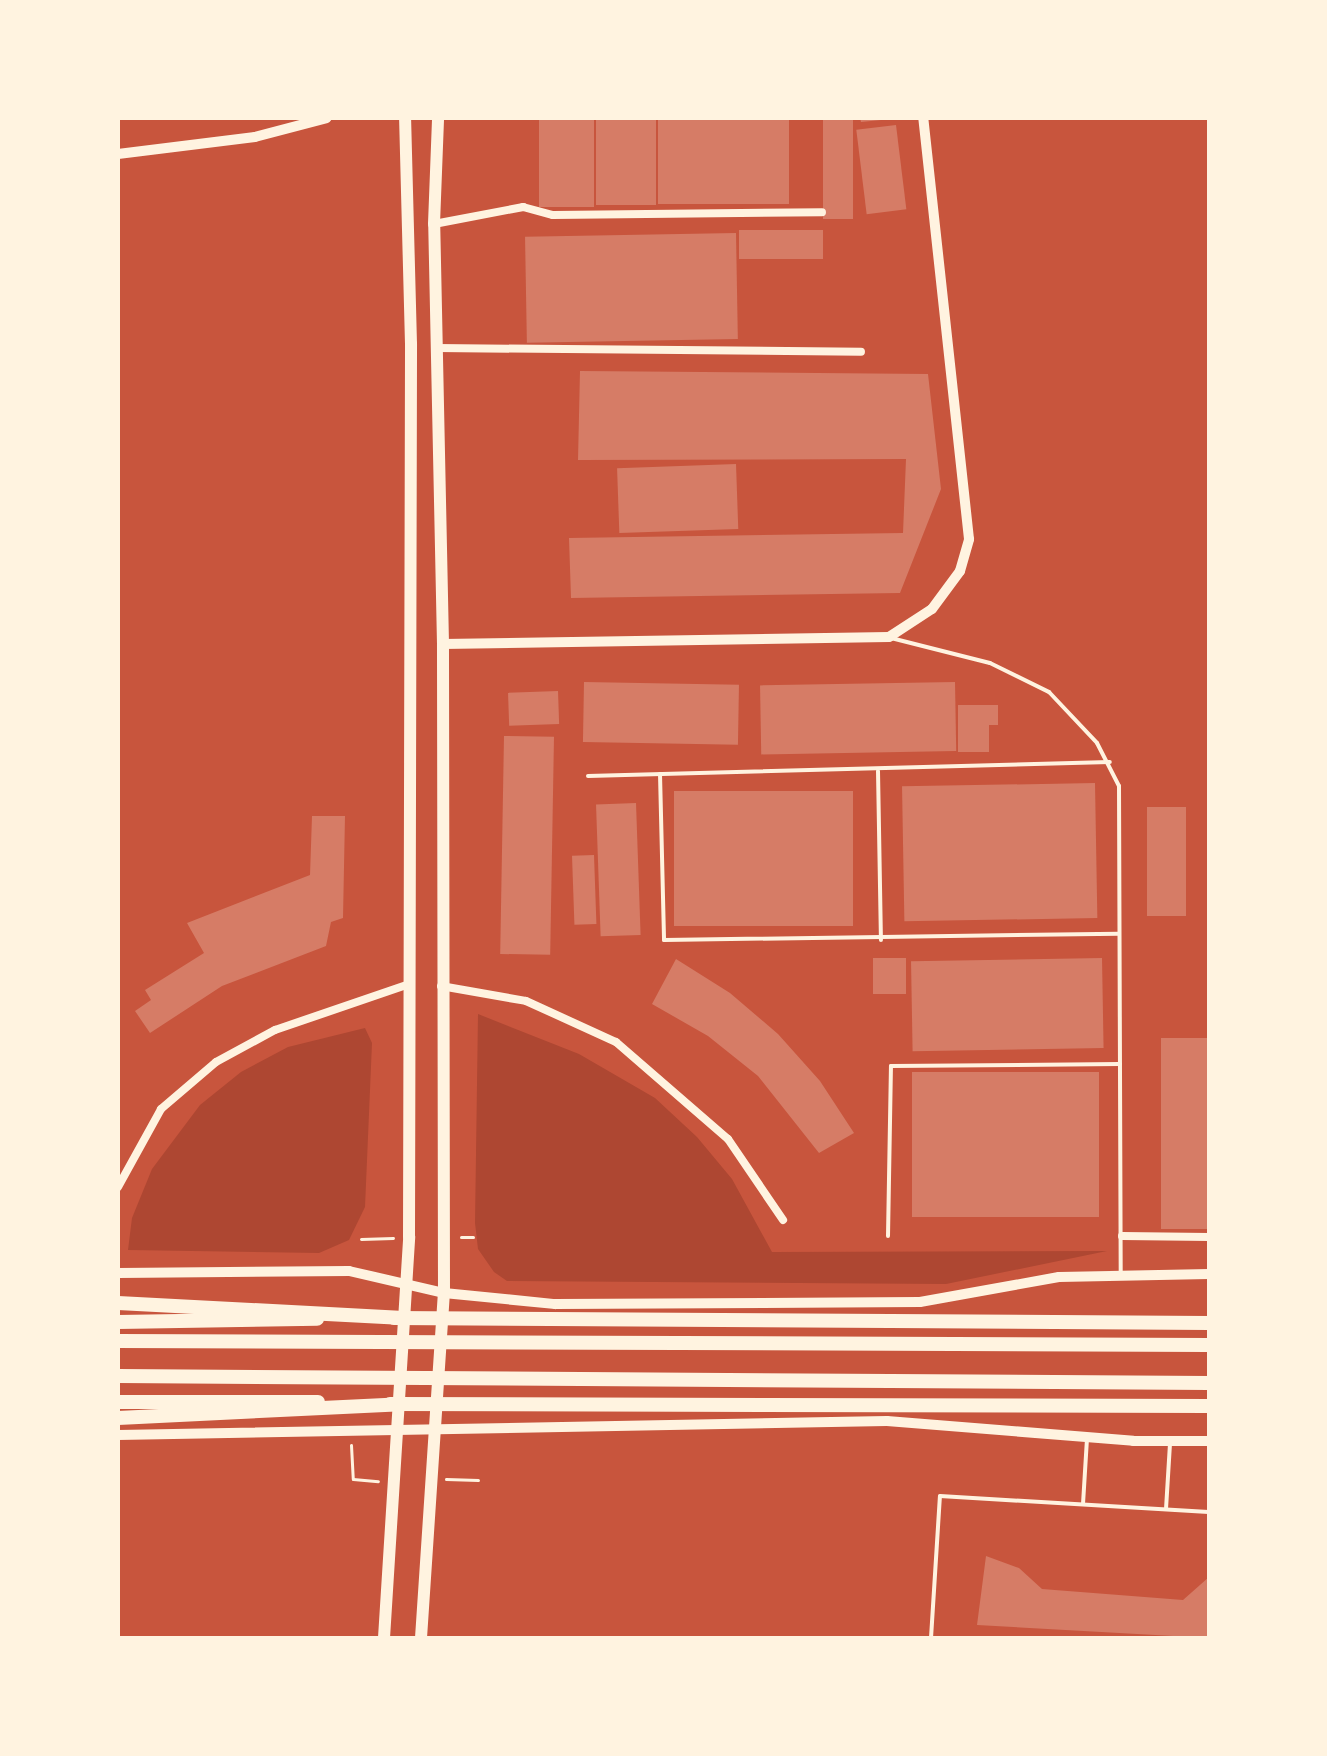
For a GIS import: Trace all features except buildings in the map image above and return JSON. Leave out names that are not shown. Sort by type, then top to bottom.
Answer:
[{"type":"main road","points":[[384,1638],[401,1404],[405,1286],[411,344],[405,118]]},
{"type":"main road","points":[[421,1638],[444,1293],[440,986],[443,644],[434,224],[438,118]]},
{"type":"main road","points":[[118,1303],[442,1319],[1209,1323]]},
{"type":"main road","points":[[118,1322],[404,1318]]},
{"type":"main road","points":[[118,1341],[1209,1345]]},
{"type":"main road","points":[[118,1376],[1209,1383]]},
{"type":"main road","points":[[118,1402],[1209,1406]]},
{"type":"main road","points":[[118,1418],[401,1404]]},
{"type":"street","points":[[118,154],[255,137],[327,118]]},
{"type":"street","points":[[443,644],[889,637],[932,609],[960,571],[969,539],[923,118]]},
{"type":"street","points":[[434,224],[523,207],[553,215],[822,212]]},
{"type":"street","points":[[437,348],[861,352]]},
{"type":"street","points":[[118,1187],[161,1109],[216,1062],[275,1030],[409,984]]},
{"type":"street","points":[[440,986],[526,1001],[616,1042],[728,1139],[783,1220]]},
{"type":"street","points":[[1122,1236],[1209,1237]]},
{"type":"street","points":[[118,1273],[349,1271],[444,1293],[555,1304],[920,1302],[1059,1277],[1121,1273],[1209,1274]]},
{"type":"street","points":[[118,1435],[887,1421],[1088,1438],[1209,1441]]},
{"type":"lane","points":[[889,637],[990,663],[1049,692],[1110,762],[1119,786],[1121,1273]]},
{"type":"lane","points":[[588,776],[878,771],[1110,762]]},
{"type":"lane","points":[[878,771],[881,940]]},
{"type":"lane","points":[[660,774],[664,940],[881,940],[1119,934]]},
{"type":"lane","points":[[888,1236],[891,1066],[1120,1064]]},
{"type":"lane","points":[[1083,1504],[1088,1438]]},
{"type":"lane","points":[[1166,1509],[1170,1441]]},
{"type":"lane","points":[[931,1638],[940,1496],[1209,1512]]},
{"type":"shaded area","points":[[478,1014],[579,1054],[655,1098],[697,1137],[732,1179],[772,1252],[1107,1251],[946,1284],[507,1281],[494,1272],[478,1249],[475,1223]]},
{"type":"shaded area","points":[[365,1028],[372,1043],[365,1207],[349,1240],[319,1253],[128,1250],[132,1218],[152,1169],[200,1105],[241,1072],[288,1047]]}]
